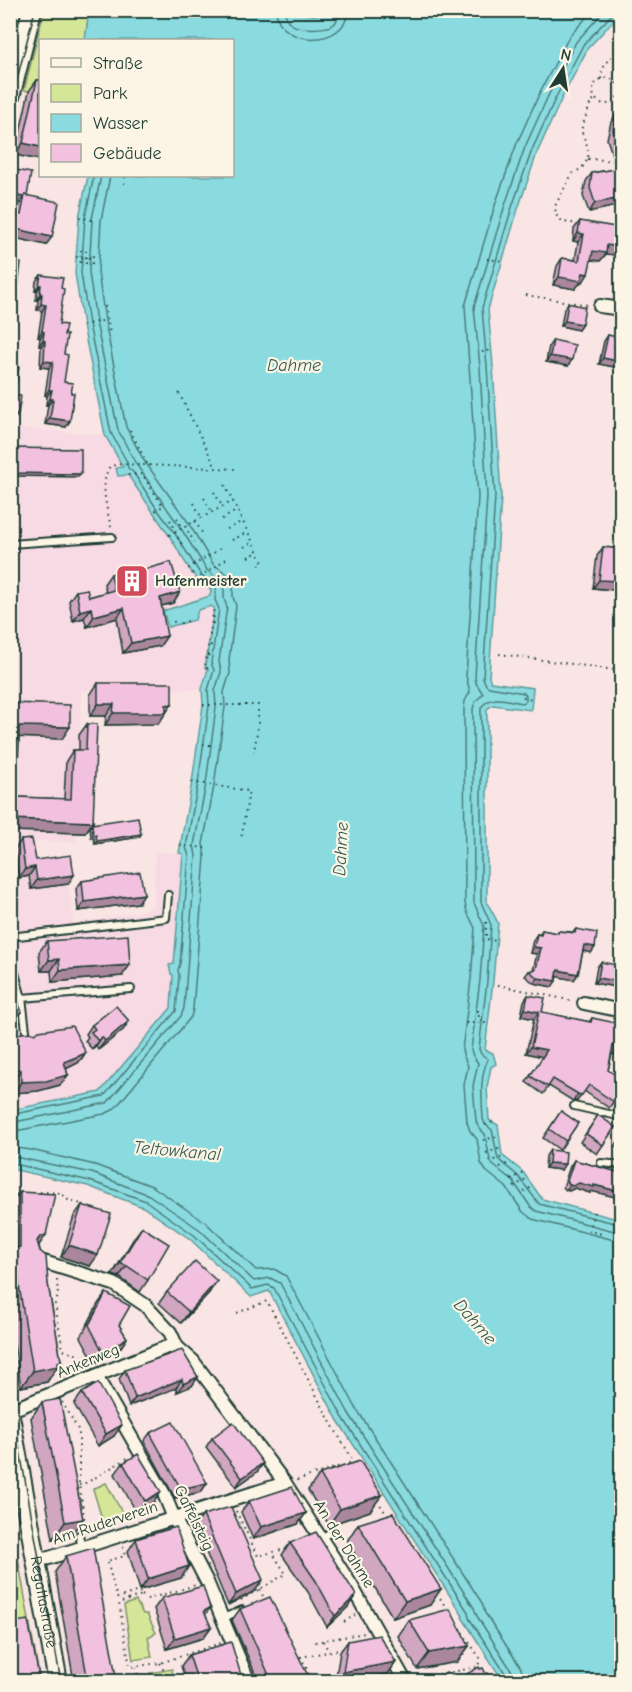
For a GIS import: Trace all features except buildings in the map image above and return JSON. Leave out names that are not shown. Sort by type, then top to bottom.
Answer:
[{"type":"main road","points":[[10,97],[32,10]]},
{"type":"main road","name":"Regattastraße","points":[[10,1416],[58,1682]]},
{"type":"street","points":[[600,306],[621,309]]},
{"type":"street","points":[[584,1003],[621,1011]]},
{"type":"street","name":"An der Dahme","points":[[34,1259],[114,1284],[145,1305],[170,1332],[177,1347],[193,1361],[285,1483],[351,1585],[404,1681]]},
{"type":"street","name":"Ankerweg","points":[[10,1408],[19,1407],[166,1347],[177,1347]]},
{"type":"street","name":"Gaffelsteig","points":[[94,1377],[164,1494],[222,1615],[249,1682]]},
{"type":"street","name":"Am Ruderverein","points":[[36,1560],[49,1558],[85,1544],[119,1536],[174,1518],[229,1505],[285,1483]]},
{"type":"lane","points":[[10,544],[112,537]]},
{"type":"lane","points":[[10,937],[166,918],[168,895]]},
{"type":"lane","points":[[10,955],[22,998],[27,1039]]},
{"type":"lane","points":[[22,998],[131,989]]},
{"type":"lane","points":[[574,1106],[621,1117]]},
{"type":"lane","points":[[601,1163],[621,1165]]},
{"type":"lane","points":[[321,1538],[334,1530]]},
{"type":"lane","points":[[222,1615],[242,1610]]},
{"type":"path","points":[[90,10],[101,13]]},
{"type":"path","points":[[601,79],[601,73],[608,61],[621,48]]},
{"type":"path","points":[[607,78],[617,84],[620,97],[607,105],[598,103],[592,90],[601,79],[607,78]]},
{"type":"path","points":[[584,225],[563,222],[556,215],[555,206],[573,174],[582,168],[588,159],[588,148],[581,130],[591,102],[595,99]]},
{"type":"path","points":[[588,159],[621,161]]},
{"type":"path","points":[[124,184],[125,177]]},
{"type":"path","points":[[79,217],[96,221]]},
{"type":"path","points":[[80,263],[78,257],[81,250]]},
{"type":"path","points":[[86,250],[86,264]]},
{"type":"path","points":[[92,264],[93,252]]},
{"type":"path","points":[[78,257],[92,258]]},
{"type":"path","points":[[487,259],[502,261]]},
{"type":"path","points":[[526,295],[600,306]]},
{"type":"path","points":[[105,306],[110,334]]},
{"type":"path","points":[[83,325],[108,320]]},
{"type":"path","points":[[482,352],[492,350]]},
{"type":"path","points":[[179,393],[216,468]]},
{"type":"path","points":[[130,430],[148,466]]},
{"type":"path","points":[[112,537],[106,505],[106,472],[110,466],[236,469]]},
{"type":"path","points":[[128,475],[142,474],[163,506],[152,513]]},
{"type":"path","points":[[225,485],[263,563],[255,567]]},
{"type":"path","points":[[214,492],[222,506]]},
{"type":"path","points":[[204,498],[212,512]]},
{"type":"path","points":[[169,535],[233,501]]},
{"type":"path","points":[[194,503],[201,517]]},
{"type":"path","points":[[222,519],[238,510]]},
{"type":"path","points":[[177,518],[194,542]]},
{"type":"path","points":[[170,520],[183,547]]},
{"type":"path","points":[[195,521],[204,537]]},
{"type":"path","points":[[226,529],[243,521]]},
{"type":"path","points":[[232,540],[248,531]]},
{"type":"path","points":[[244,547],[253,542]]},
{"type":"path","points":[[220,549],[189,568],[196,579],[226,559]]},
{"type":"path","points":[[248,557],[258,552]]},
{"type":"path","points":[[207,667],[205,668],[214,607]]},
{"type":"path","points":[[213,614],[219,616]]},
{"type":"path","points":[[207,667],[213,614]]},
{"type":"path","points":[[187,616],[187,622]]},
{"type":"path","points":[[181,624],[182,618]]},
{"type":"path","points":[[174,621],[174,626]]},
{"type":"path","points":[[213,625],[218,626]]},
{"type":"path","points":[[211,634],[216,636]]},
{"type":"path","points":[[210,645],[216,646]]},
{"type":"path","points":[[500,654],[621,671]]},
{"type":"path","points":[[208,655],[214,656]]},
{"type":"path","points":[[207,667],[212,665]]},
{"type":"path","points":[[523,697],[532,699]]},
{"type":"path","points":[[203,705],[258,705],[254,752]]},
{"type":"path","points":[[197,743],[215,746]]},
{"type":"path","points":[[192,782],[249,791],[241,840]]},
{"type":"path","points":[[180,845],[205,848]]},
{"type":"path","points":[[486,922],[486,939],[496,941]]},
{"type":"path","points":[[498,985],[584,1003]]},
{"type":"path","points":[[478,1010],[481,1023]]},
{"type":"path","points":[[466,1023],[488,1023]]},
{"type":"path","points":[[485,1125],[493,1122]]},
{"type":"path","points":[[483,1140],[499,1136]]},
{"type":"path","points":[[486,1153],[501,1148]]},
{"type":"path","points":[[495,1160],[504,1157]]},
{"type":"path","points":[[500,1167],[511,1162]]},
{"type":"path","points":[[511,1180],[523,1172]]},
{"type":"path","points":[[514,1187],[527,1178]]},
{"type":"path","points":[[524,1192],[533,1186]]},
{"type":"path","points":[[10,1195],[42,1191],[61,1194],[69,1201],[82,1204]]},
{"type":"path","points":[[594,1212],[589,1232],[602,1234]]},
{"type":"path","points":[[621,1220],[616,1239],[621,1240]]},
{"type":"path","points":[[55,1265],[58,1296],[55,1304],[63,1350],[78,1355],[94,1377]]},
{"type":"path","points":[[237,1313],[267,1301],[359,1471]]},
{"type":"path","points":[[64,1407],[79,1431],[80,1485],[85,1544]]},
{"type":"path","points":[[80,1485],[139,1451]]},
{"type":"path","points":[[285,1483],[353,1461]]},
{"type":"path","points":[[378,1500],[390,1520]]},
{"type":"path","points":[[229,1505],[258,1556],[293,1546]]},
{"type":"path","points":[[119,1536],[125,1556],[107,1561],[117,1598],[139,1591],[148,1599],[207,1582]]},
{"type":"path","points":[[222,1615],[286,1574],[272,1552]]},
{"type":"path","points":[[434,1588],[452,1616]]},
{"type":"path","points":[[260,1589],[269,1608]]},
{"type":"path","points":[[142,1595],[119,1603],[130,1666],[160,1663],[233,1640]]},
{"type":"path","points":[[404,1681],[478,1667],[480,1658],[458,1624]]},
{"type":"path","points":[[315,1642],[377,1630]]},
{"type":"path","points":[[322,1641],[329,1652]]},
{"type":"path","points":[[300,1657],[348,1648]]},
{"type":"path","points":[[290,1656],[299,1654],[308,1671],[310,1682]]},
{"type":"path","points":[[160,1663],[164,1671]]},
{"type":"path","points":[[136,1667],[139,1682]]},
{"type":"path","points":[[491,1676],[495,1682]]},
{"type":"shaded area","points":[[11,428],[105,435],[121,464],[196,579],[211,590],[210,596],[163,611],[169,627],[198,610],[214,607],[205,668],[208,668],[202,689],[81,690],[75,842],[11,840]]},
{"type":"shaded area","points":[[11,849],[15,849],[19,877],[29,876],[31,889],[68,884],[74,924],[140,912],[154,906],[155,852],[183,854],[174,964],[170,965],[173,974],[171,1008],[100,1092],[11,1110]]},
{"type":"green space","points":[[44,11],[89,11],[85,39],[39,39],[39,94],[24,90]]},
{"type":"green space","points":[[106,1483],[124,1516],[103,1522],[93,1489]]},
{"type":"green space","points":[[10,1525],[12,1525],[40,1681],[32,1681],[11,1631]]},
{"type":"green space","points":[[136,1601],[143,1614],[147,1614],[156,1633],[148,1637],[152,1657],[133,1660],[124,1605]]},
{"type":"green space","points":[[172,1669],[174,1681],[154,1681],[150,1673]]},
{"type":"water","name":"Dahme","points":[[285,10],[315,15],[341,10],[621,11],[588,48],[537,153],[488,309],[501,497],[489,677],[491,682],[533,688],[531,710],[493,705],[487,709],[487,902],[498,923],[485,1050],[493,1053],[496,1064],[491,1067],[487,1087],[489,1120],[498,1125],[502,1155],[523,1172],[542,1199],[621,1220],[621,1681],[503,1681],[337,1419],[269,1291],[251,1297],[190,1239],[143,1207],[88,1186],[11,1169],[11,1110],[100,1092],[171,1008],[173,975],[169,965],[174,964],[183,854],[179,853],[203,705],[202,689],[208,669],[205,668],[214,608],[211,606],[198,610],[195,620],[168,627],[163,611],[210,596],[211,590],[197,579],[128,475],[118,476],[116,468],[123,467],[105,435],[75,273],[79,217],[88,177],[234,177],[234,39],[85,39],[89,11]]},
{"type":"tram line","points":[[10,106],[35,10]]},
{"type":"tram line","points":[[10,1395],[61,1682]]},
{"type":"place","name":"Hafenmeister","points":[[132,581]]},
{"type":"water label","name":"Teltowkanal","points":[[177,1151]]}]
